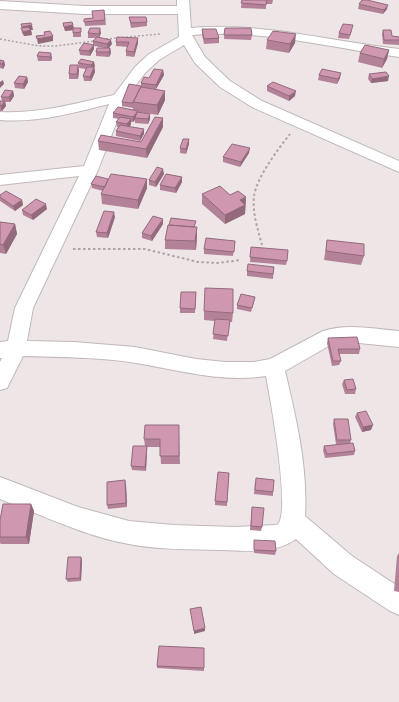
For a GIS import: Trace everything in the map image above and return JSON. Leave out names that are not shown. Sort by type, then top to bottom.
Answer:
[{"type":"street","points":[[0,5],[86,10],[184,5],[186,35],[200,60],[225,84],[257,104],[399,167]]},
{"type":"street","points":[[0,382],[9,349],[18,334],[24,308],[90,170],[119,98],[140,70],[154,57],[186,35],[203,30],[244,29],[399,53]]},
{"type":"street","points":[[0,116],[14,118],[31,117],[119,98]]},
{"type":"street","points":[[0,180],[90,170]]},
{"type":"street","points":[[9,349],[74,350],[134,355],[196,367],[225,370],[254,370],[274,367],[330,336],[350,334],[399,339]]},
{"type":"street","points":[[0,488],[73,516],[127,532],[184,538],[244,539],[275,537],[288,531],[293,521],[291,465],[282,399],[274,367]]},
{"type":"street","points":[[293,521],[343,565],[399,602]]},
{"type":"path","points":[[103,40],[186,35]]},
{"type":"path","points":[[0,40],[45,46],[56,46],[97,40]]},
{"type":"path","points":[[262,245],[256,222],[254,195],[258,184],[276,155],[289,136],[300,124]]},
{"type":"path","points":[[52,251],[85,248],[145,249],[198,262],[218,263],[241,260]]},
{"type":"building","points":[[242,0],[267,0],[266,5],[241,3]]},
{"type":"building","points":[[362,0],[388,5],[384,10],[359,4]]},
{"type":"building","points":[[104,10],[105,20],[84,22],[84,19],[93,18],[92,11]]},
{"type":"building","points":[[129,17],[146,17],[147,22],[131,23]]},
{"type":"building","points":[[72,22],[73,25],[64,27],[63,23]]},
{"type":"building","points":[[31,23],[32,25],[22,27],[21,24]]},
{"type":"building","points":[[343,24],[353,25],[350,35],[339,33]]},
{"type":"building","points":[[28,27],[31,30],[23,32],[21,28]]},
{"type":"building","points":[[73,28],[81,28],[81,32],[73,33]]},
{"type":"building","points":[[90,28],[100,28],[99,34],[88,33]]},
{"type":"building","points":[[225,28],[251,28],[252,35],[224,35]]},
{"type":"building","points":[[202,29],[216,29],[219,38],[204,39]]},
{"type":"building","points":[[383,30],[391,30],[392,36],[399,37],[399,40],[384,40]]},
{"type":"building","points":[[50,31],[53,36],[37,39],[36,36],[45,35],[44,32]]},
{"type":"building","points":[[273,31],[296,34],[290,44],[267,40]]},
{"type":"building","points":[[97,37],[111,40],[107,44],[93,41]]},
{"type":"building","points":[[117,37],[138,38],[134,52],[126,51],[129,42],[116,42]]},
{"type":"building","points":[[84,43],[94,45],[89,51],[79,50]]},
{"type":"building","points":[[365,45],[389,50],[384,59],[360,53]]},
{"type":"building","points":[[97,48],[110,48],[109,52],[96,52]]},
{"type":"building","points":[[39,52],[51,53],[50,57],[37,56]]},
{"type":"building","points":[[81,59],[94,62],[91,65],[78,63]]},
{"type":"building","points":[[0,60],[4,61],[2,64],[0,64]]},
{"type":"building","points":[[70,65],[78,65],[77,74],[69,74]]},
{"type":"building","points":[[87,67],[94,67],[90,77],[83,76]]},
{"type":"building","points":[[154,69],[163,70],[156,85],[141,83],[144,77],[149,78]]},
{"type":"building","points":[[322,69],[341,73],[338,79],[319,75]]},
{"type":"building","points":[[386,72],[389,76],[372,79],[369,74]]},
{"type":"building","points":[[19,76],[27,77],[23,84],[14,83]]},
{"type":"building","points":[[273,82],[296,91],[289,96],[267,86]]},
{"type":"building","points":[[129,84],[141,86],[133,103],[122,102]]},
{"type":"building","points":[[141,87],[165,91],[157,105],[133,102]]},
{"type":"building","points":[[5,90],[13,91],[9,97],[1,97]]},
{"type":"building","points":[[0,101],[5,101],[1,106],[0,106]]},
{"type":"building","points":[[118,107],[138,111],[133,117],[113,113]]},
{"type":"building","points":[[137,112],[150,114],[148,119],[135,118]]},
{"type":"building","points":[[120,117],[131,119],[127,124],[116,122]]},
{"type":"building","points":[[155,117],[163,118],[146,149],[98,141],[101,135],[141,142]]},
{"type":"building","points":[[120,125],[144,129],[140,136],[116,131]]},
{"type":"building","points":[[183,139],[189,139],[186,149],[180,148]]},
{"type":"building","points":[[232,144],[250,148],[241,162],[223,157]]},
{"type":"building","points":[[157,167],[163,169],[155,182],[149,180]]},
{"type":"building","points":[[111,174],[147,179],[138,200],[101,194]]},
{"type":"building","points":[[166,174],[182,177],[175,188],[160,185]]},
{"type":"building","points":[[96,176],[108,179],[105,187],[91,184]]},
{"type":"building","points":[[220,186],[230,195],[238,191],[246,197],[240,200],[245,205],[225,215],[202,194]]},
{"type":"building","points":[[6,191],[22,200],[13,206],[0,197],[0,195]]},
{"type":"building","points":[[36,199],[46,204],[31,215],[22,210]]},
{"type":"building","points":[[104,211],[114,212],[107,233],[96,232]]},
{"type":"building","points":[[153,216],[163,219],[151,236],[142,233]]},
{"type":"building","points":[[171,218],[196,221],[194,227],[169,225]]},
{"type":"building","points":[[0,222],[15,224],[3,245],[0,244]]},
{"type":"building","points":[[168,225],[197,227],[195,241],[165,240]]},
{"type":"building","points":[[206,238],[235,241],[234,252],[204,249]]},
{"type":"building","points":[[327,240],[364,244],[364,256],[326,251]]},
{"type":"building","points":[[251,247],[288,250],[287,261],[250,257]]},
{"type":"building","points":[[248,264],[274,267],[273,274],[247,271]]},
{"type":"building","points":[[205,288],[233,289],[233,313],[204,311]]},
{"type":"building","points":[[181,292],[196,292],[195,309],[180,308]]},
{"type":"building","points":[[241,294],[255,297],[252,308],[237,305]]},
{"type":"building","points":[[215,319],[230,320],[228,336],[213,334]]},
{"type":"building","points":[[357,337],[360,349],[338,349],[341,361],[333,361],[328,338]]},
{"type":"building","points":[[353,379],[356,389],[347,390],[344,380]]},
{"type":"building","points":[[366,411],[373,425],[363,427],[357,413]]},
{"type":"building","points":[[334,419],[348,419],[351,440],[337,440]]},
{"type":"building","points":[[145,425],[179,425],[179,456],[160,456],[160,439],[144,439]]},
{"type":"building","points":[[353,443],[355,451],[327,454],[324,446]]},
{"type":"building","points":[[133,446],[147,446],[145,467],[131,466]]},
{"type":"building","points":[[218,472],[229,473],[227,502],[215,501]]},
{"type":"building","points":[[256,478],[274,480],[273,492],[255,490]]},
{"type":"building","points":[[125,480],[126,503],[107,505],[107,482]]},
{"type":"building","points":[[3,504],[31,504],[26,537],[0,537],[0,520]]},
{"type":"building","points":[[252,507],[264,508],[262,527],[251,526]]},
{"type":"building","points":[[254,540],[275,541],[276,551],[254,550]]},
{"type":"building","points":[[68,557],[81,557],[80,578],[66,579]]},
{"type":"building","points":[[201,607],[205,628],[194,631],[190,609]]},
{"type":"building","points":[[159,646],[204,648],[204,668],[157,666]]}]
